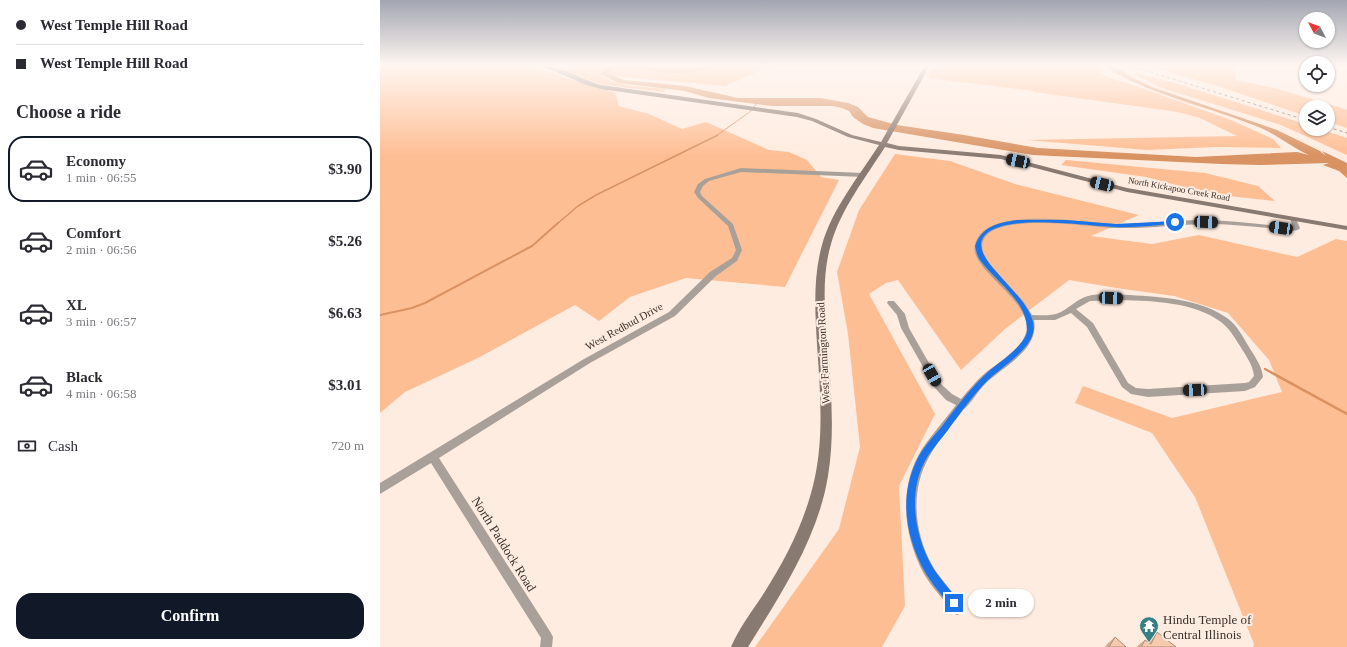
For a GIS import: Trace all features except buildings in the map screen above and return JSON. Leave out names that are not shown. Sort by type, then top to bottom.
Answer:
[{"type":"main road","name":"North Kickapoo Creek Road","points":[[660,95],[750,108],[806,118],[850,136],[885,142],[919,151],[979,154],[1005,158],[1127,190],[1347,228]]},
{"type":"main road","name":"West Farmington Road","points":[[739,647],[792,561],[806,530],[818,497],[824,469],[827,428],[820,308],[820,272],[825,246],[834,225],[912,95]]},
{"type":"street","name":"West Redbud Drive","points":[[380,489],[587,361],[672,314],[713,274],[735,259],[739,250],[731,225],[700,198],[697,192],[700,185],[707,180],[741,170],[864,175]]},
{"type":"street","points":[[957,609],[929,570],[917,544],[910,500],[920,462],[980,383],[1028,339],[1030,333],[1029,318],[1020,302],[987,265],[978,252],[978,246],[983,234],[999,224],[1017,222],[1066,222],[1124,226],[1198,222],[1250,224],[1296,229],[1297,228],[1293,219]]},
{"type":"street","points":[[1029,318],[1055,317],[1084,300],[1097,298],[1159,301],[1205,310],[1218,316],[1230,325],[1257,365],[1259,377],[1252,385],[1245,387],[1148,393],[1134,391],[1122,381],[1090,326],[1082,317],[1071,309]]},
{"type":"street","points":[[891,303],[901,314],[905,328],[938,386],[962,405]]},
{"type":"street","name":"North Paddock Road","points":[[433,457],[547,637],[546,647]]},
{"type":"shaded area","points":[[380,95],[616,95],[619,106],[649,114],[682,129],[706,122],[769,150],[789,152],[807,160],[821,177],[839,180],[785,287],[686,278],[630,297],[599,321],[575,305],[478,358],[405,392],[380,413]]},
{"type":"shaded area","points":[[699,95],[726,95],[738,98],[821,98],[848,103],[858,107],[868,117],[897,125],[1038,148],[1196,157],[1297,152],[1309,155],[1263,129],[1230,116],[1166,95],[1176,95],[1277,130],[1320,151],[1326,156],[1322,151],[1347,163],[1347,178],[1339,171],[1323,165],[1329,163],[1260,165],[1221,164],[1033,155],[873,128],[863,124],[853,117],[849,111],[832,106],[772,106],[709,98]]},
{"type":"shaded area","points":[[1057,95],[1162,95],[1231,120],[1273,139],[1281,148],[1216,147],[1147,150],[1027,140],[1237,136],[1200,118],[1178,112]]},
{"type":"shaded area","points":[[1185,95],[1214,95],[1299,122],[1299,133],[1281,125]]},
{"type":"shaded area","points":[[1245,95],[1298,95],[1315,100],[1299,100],[1299,114]]},
{"type":"shaded area","points":[[1335,106],[1347,110],[1347,128],[1335,124]]},
{"type":"shaded area","points":[[1335,134],[1347,138],[1347,155],[1305,136],[1335,136]]},
{"type":"shaded area","points":[[895,154],[950,161],[1015,184],[1139,215],[1091,236],[1152,244],[1199,235],[1297,257],[1336,239],[1347,241],[1347,647],[1253,647],[1254,644],[1195,497],[1152,433],[1075,403],[1083,386],[1172,418],[1282,392],[1269,360],[1228,313],[1174,296],[1069,280],[1005,329],[961,370],[898,280],[886,283],[869,294],[935,414],[899,486],[905,606],[882,647],[755,647],[839,529],[860,447],[848,334],[837,272],[859,210]]},
{"type":"shaded area","points":[[1066,160],[1205,173],[1258,186],[1275,201],[1210,194],[1146,177],[1061,165]]},
{"type":"waterway","points":[[716,136],[751,111],[757,103]]},
{"type":"waterway","points":[[557,224],[578,206],[596,195],[716,136]]},
{"type":"waterway","points":[[380,315],[412,308],[425,303],[532,246],[558,223]]},
{"type":"waterway","points":[[1265,369],[1347,414]]},
{"type":"railway","points":[[1225,95],[1299,118]]},
{"type":"railway","points":[[1335,129],[1347,133]]},
{"type":"place","name":"Hindu Temple of Central Illinois","points":[[1149,643]]},
{"type":"route","points":[[954,603],[929,570],[917,544],[910,500],[915,477],[920,462],[926,452],[962,405],[980,383],[1023,345],[1028,339],[1030,333],[1029,318],[1026,310],[981,258],[978,252],[980,239],[988,230],[999,224],[1008,222],[1066,222],[1124,226],[1175,222]]}]
